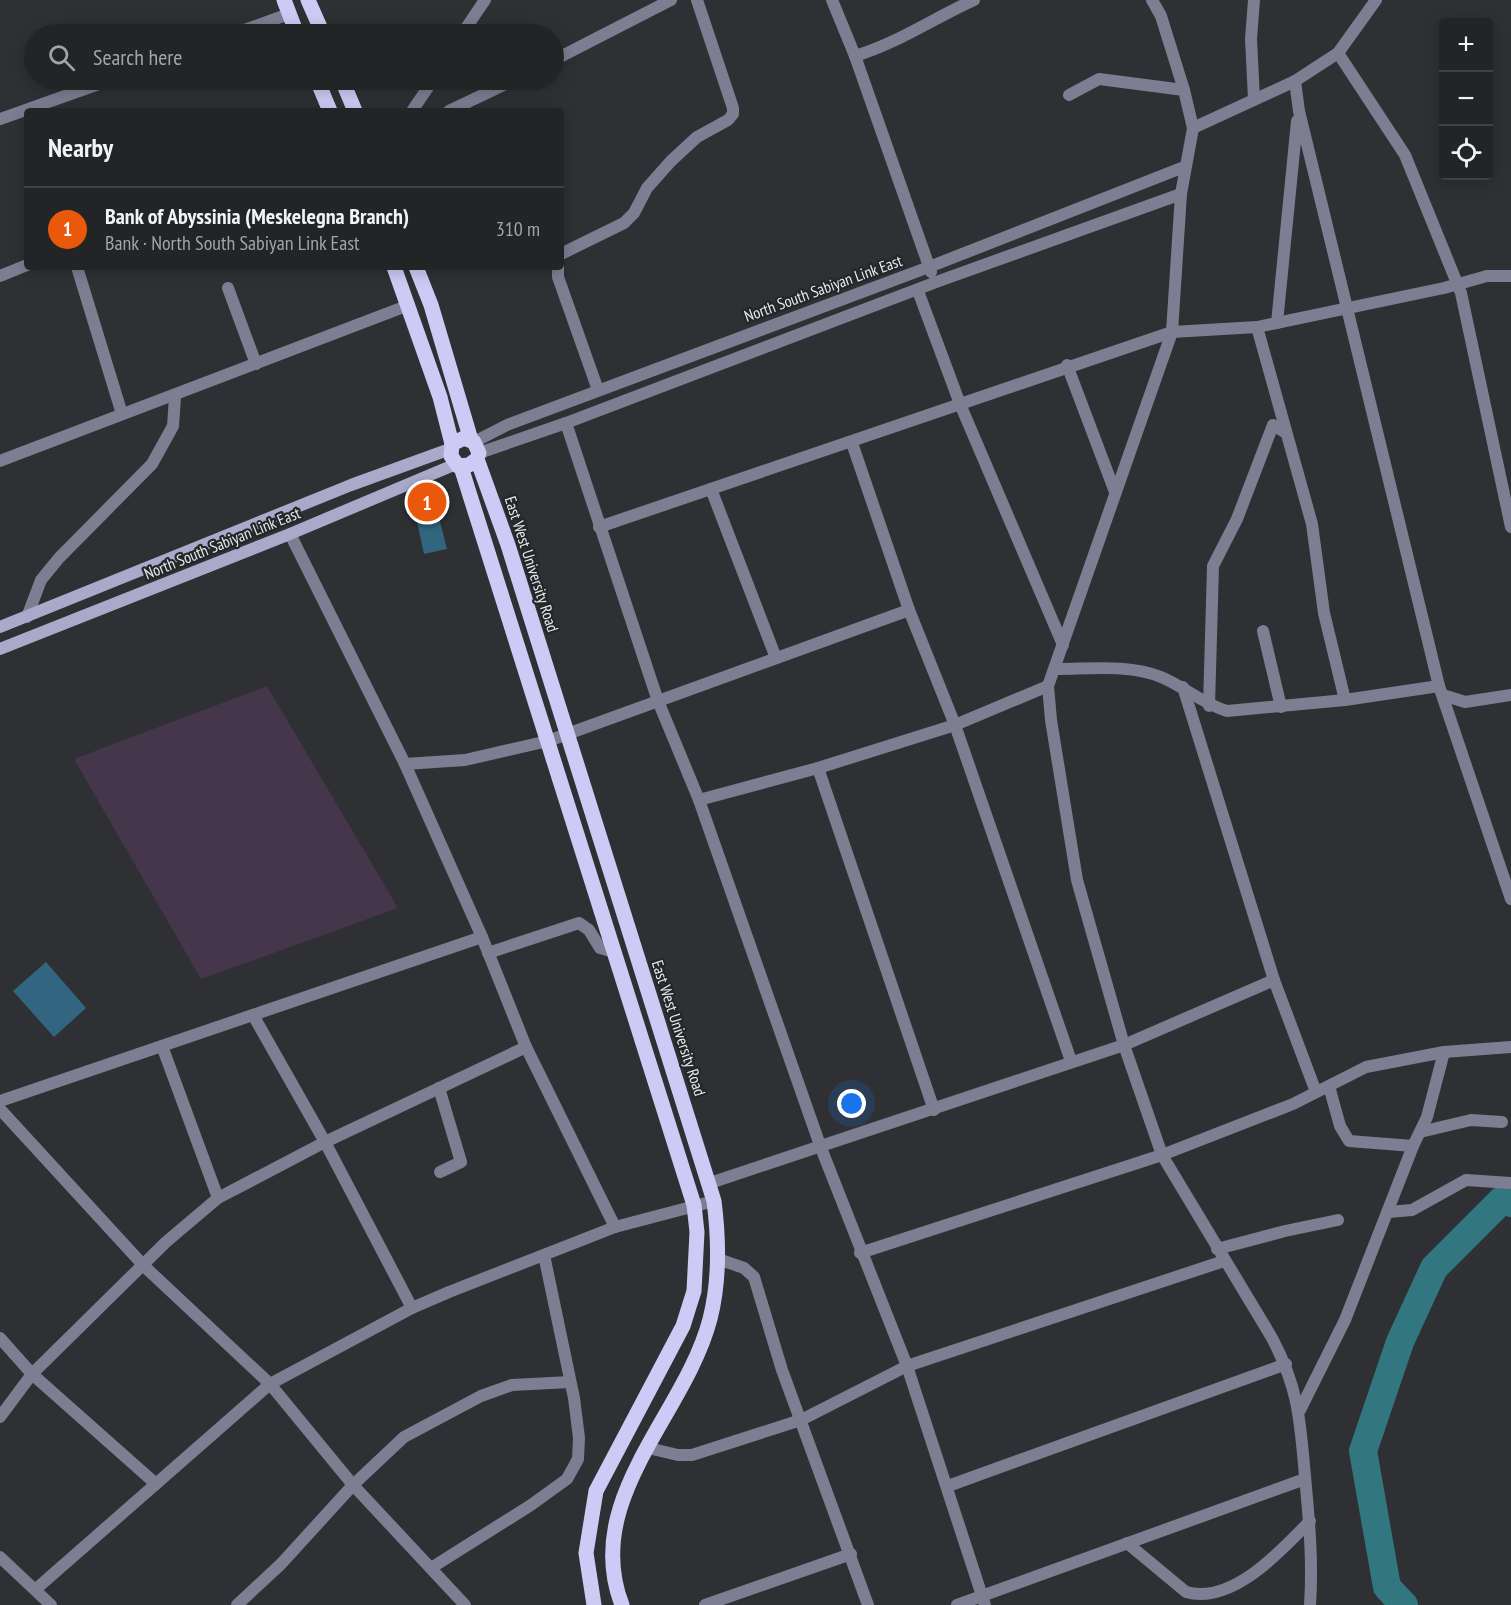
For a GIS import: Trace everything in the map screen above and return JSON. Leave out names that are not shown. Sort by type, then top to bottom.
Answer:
[{"type":"main road","points":[[308,0],[319,24]]},
{"type":"main road","points":[[286,7],[293,24]]},
{"type":"main road","points":[[321,90],[329,108]]},
{"type":"main road","points":[[346,90],[354,108]]},
{"type":"main road","points":[[395,270],[440,397],[451,446],[548,741],[694,1205],[697,1232],[694,1291],[683,1326],[596,1491],[586,1553],[594,1605]]},
{"type":"main road","name":"East West University Road","points":[[417,270],[431,305],[475,448],[508,544],[714,1201],[718,1259],[710,1319],[691,1367],[619,1507],[613,1535],[612,1561],[622,1605]]},
{"type":"main road","points":[[451,446],[461,438],[475,448],[469,465],[458,465]]},
{"type":"main road","name":"North South Sabiyan Link East","points":[[0,627],[451,446]]},
{"type":"main road","name":"North South Sabiyan Link East","points":[[0,649],[458,465]]},
{"type":"street","points":[[469,24],[485,0]]},
{"type":"street","points":[[564,55],[671,0]]},
{"type":"street","points":[[564,253],[624,223],[634,213],[647,188],[671,161],[697,137],[728,120],[733,114],[697,0]]},
{"type":"street","points":[[832,0],[855,56],[934,284]]},
{"type":"street","points":[[855,56],[881,48],[938,16],[974,0]]},
{"type":"street","points":[[1152,0],[1161,16],[1193,128],[1184,167],[1181,194],[1172,332],[1144,416],[1115,492],[1056,669],[1048,686],[1051,720],[1077,880],[1124,1045],[1162,1155],[1286,1364],[1300,1410],[1313,1556],[1310,1605]]},
{"type":"street","points":[[1254,0],[1251,39],[1254,99]]},
{"type":"street","points":[[1193,128],[1295,81],[1338,53],[1376,0]]},
{"type":"street","points":[[253,24],[286,7]]},
{"type":"street","points":[[1338,53],[1405,155],[1463,300],[1511,527]]},
{"type":"street","points":[[1069,95],[1099,79],[1184,90]]},
{"type":"street","points":[[1295,81],[1299,111],[1441,690],[1511,899]]},
{"type":"street","points":[[31,108],[82,90]]},
{"type":"street","points":[[414,108],[426,90]]},
{"type":"street","points":[[455,108],[493,90]]},
{"type":"street","points":[[0,119],[24,110]]},
{"type":"street","points":[[1277,323],[1299,111]]},
{"type":"street","name":"North South Sabiyan Link East","points":[[475,448],[507,425],[929,267],[1184,167]]},
{"type":"street","points":[[475,448],[566,423],[934,284],[1181,194]]},
{"type":"street","points":[[0,276],[24,266]]},
{"type":"street","points":[[78,270],[122,414]]},
{"type":"street","points":[[558,270],[558,277],[598,390]]},
{"type":"street","points":[[599,527],[852,443],[1067,365],[1172,332],[1257,327],[1487,276],[1511,276]]},
{"type":"street","points":[[228,288],[256,364]]},
{"type":"street","points":[[918,291],[960,404],[1063,645]]},
{"type":"street","points":[[0,461],[122,414],[175,397],[409,305]]},
{"type":"street","points":[[1257,327],[1312,524],[1324,613],[1345,700]]},
{"type":"street","points":[[1067,365],[1115,492]]},
{"type":"street","points":[[27,617],[41,580],[58,558],[152,464],[173,426],[175,397]]},
{"type":"street","points":[[566,423],[658,700],[699,800],[821,1148],[907,1366],[948,1486],[983,1600]]},
{"type":"street","points":[[1209,706],[1211,578],[1214,566],[1237,519],[1273,425],[1286,433]]},
{"type":"street","points":[[852,443],[909,610],[955,725],[1071,1061]]},
{"type":"street","points":[[711,489],[776,658]]},
{"type":"street","points":[[290,534],[405,764],[482,937],[526,1047],[615,1227]]},
{"type":"street","points":[[405,764],[465,760],[548,741],[909,610]]},
{"type":"street","points":[[1263,632],[1281,707]]},
{"type":"street","points":[[1056,669],[1139,670],[1183,687],[1209,706],[1227,711],[1441,690],[1465,702],[1511,695]]},
{"type":"street","points":[[699,800],[818,768],[955,725],[1048,686]]},
{"type":"street","points":[[1183,687],[1274,980],[1316,1092]]},
{"type":"street","points":[[818,768],[934,1110]]},
{"type":"street","points":[[488,953],[579,923],[589,930],[600,948],[614,952]]},
{"type":"street","points":[[0,1101],[482,937]]},
{"type":"street","points":[[710,1183],[821,1148],[1071,1061],[1124,1045],[1274,980]]},
{"type":"street","points":[[253,1015],[325,1142],[412,1308]]},
{"type":"street","points":[[162,1046],[218,1198]]},
{"type":"street","points":[[0,1417],[32,1374],[166,1242],[218,1198],[325,1142],[526,1047]]},
{"type":"street","points":[[861,1253],[1162,1155],[1316,1092],[1366,1067],[1444,1052],[1511,1047]]},
{"type":"street","points":[[1300,1410],[1345,1320],[1420,1132],[1444,1052]]},
{"type":"street","points":[[1329,1086],[1340,1126],[1349,1141],[1413,1146]]},
{"type":"street","points":[[439,1088],[461,1162],[440,1172]]},
{"type":"street","points":[[0,1109],[144,1266],[270,1384],[353,1485],[465,1605]]},
{"type":"street","points":[[1420,1132],[1471,1120],[1502,1122]]},
{"type":"street","points":[[1388,1212],[1412,1210],[1466,1180],[1511,1183]]},
{"type":"street","points":[[36,1589],[270,1384],[412,1308],[615,1227],[714,1201]]},
{"type":"street","points":[[1217,1250],[1285,1231],[1338,1220]]},
{"type":"street","points":[[431,1568],[531,1505],[567,1479],[578,1459],[579,1438],[570,1382],[544,1255]]},
{"type":"street","points":[[718,1259],[744,1268],[754,1277],[782,1370],[868,1605]]},
{"type":"street","points":[[648,1448],[692,1455],[801,1420],[907,1366],[1224,1261]]},
{"type":"street","points":[[0,1338],[32,1374],[156,1484]]},
{"type":"street","points":[[948,1486],[1286,1364]]},
{"type":"street","points":[[237,1605],[281,1564],[353,1485],[404,1437],[481,1396],[512,1385],[570,1382]]},
{"type":"street","points":[[957,1605],[983,1600],[1127,1543],[1305,1479]]},
{"type":"street","points":[[1127,1543],[1186,1592],[1196,1598],[1212,1599],[1246,1586],[1310,1521]]},
{"type":"street","points":[[705,1605],[851,1554]]},
{"type":"street","points":[[0,1557],[51,1605]]},
{"type":"shaded area","points":[[267,686],[398,908],[201,979],[74,759]]},
{"type":"building","points":[[426,501],[437,510],[447,549],[424,554],[413,503]]},
{"type":"building","points":[[46,962],[86,1008],[54,1037],[13,991]]},
{"type":"waterway","points":[[1404,1605],[1387,1587],[1363,1451],[1400,1342],[1434,1268],[1503,1199],[1511,1203]]},
{"type":"place","name":"Bank of Abyssinia (Meskelegna Branch)","points":[[427,502]]}]
